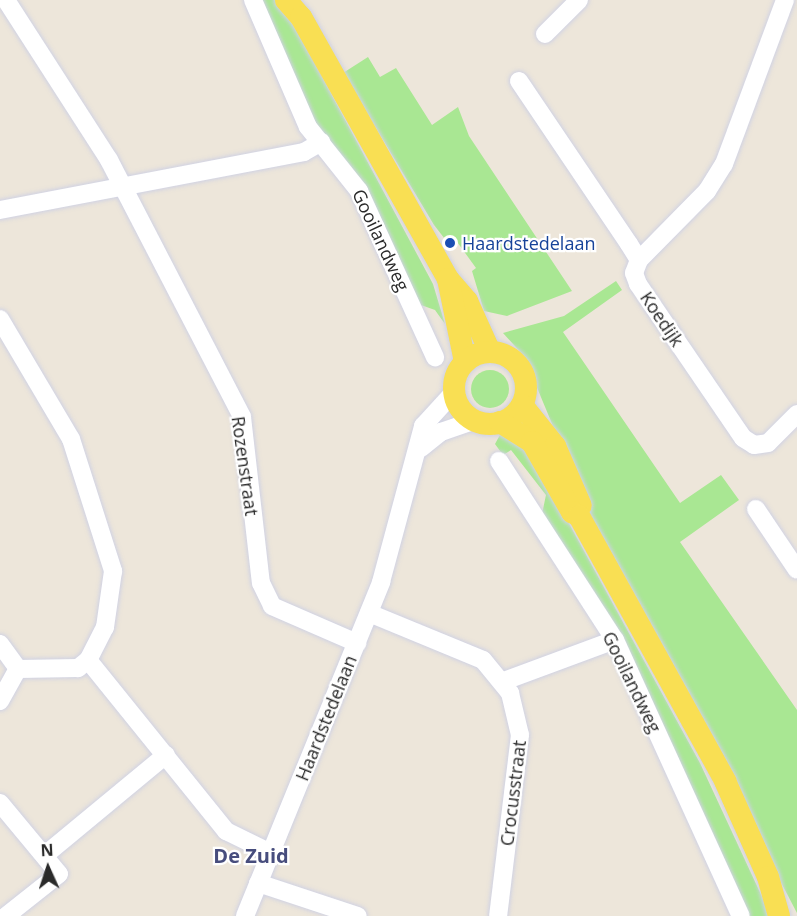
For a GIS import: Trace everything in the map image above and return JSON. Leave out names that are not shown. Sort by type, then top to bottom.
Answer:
[{"type":"main road","name":"Gooilandweg","points":[[286,0],[301,9],[448,279],[467,301],[490,352]]},
{"type":"main road","name":"Gooilandweg","points":[[448,279],[465,362]]},
{"type":"main road","points":[[490,352],[512,359],[522,372],[522,405],[500,422],[474,420],[461,409],[454,392],[465,362],[490,352]]},
{"type":"main road","name":"Gooilandweg","points":[[522,405],[567,466],[582,508],[579,516]]},
{"type":"main road","name":"Gooilandweg","points":[[500,422],[532,442],[572,512],[579,516],[710,753],[768,876],[779,916]]},
{"type":"main road","name":"Gooilandweg","points":[[768,876],[776,880],[792,916]]},
{"type":"street","name":"Rozenstraat","points":[[6,0],[109,160],[120,188],[242,417],[261,583],[272,606],[357,643]]},
{"type":"street","name":"Gooilandweg","points":[[253,0],[308,127],[359,191],[435,357]]},
{"type":"street","points":[[545,34],[579,0]]},
{"type":"street","points":[[519,81],[639,260],[707,191],[724,164],[785,0]]},
{"type":"street","points":[[0,210],[304,152],[321,142]]},
{"type":"street","name":"Koedijk","points":[[639,260],[634,273],[638,284],[746,441],[768,443],[797,414]]},
{"type":"street","points":[[0,319],[71,439],[113,571],[105,627],[88,660],[78,668],[18,669]]},
{"type":"street","name":"Haardstedelaan","points":[[244,916],[369,613],[421,448],[426,418],[454,392]]},
{"type":"street","points":[[421,448],[441,432],[474,420]]},
{"type":"street","name":"Gooilandweg","points":[[499,461],[615,640],[741,916]]},
{"type":"street","points":[[756,509],[797,570]]},
{"type":"street","name":"Crocusstraat","points":[[369,613],[483,660],[504,681],[520,735],[498,916]]},
{"type":"street","points":[[504,681],[615,640]]},
{"type":"street","points":[[0,644],[18,669]]},
{"type":"street","points":[[88,660],[226,831],[271,853]]},
{"type":"street","points":[[0,701],[18,669]]},
{"type":"street","points":[[45,855],[166,755]]},
{"type":"street","points":[[0,803],[59,874],[6,916]]},
{"type":"street","points":[[258,883],[358,916]]},
{"type":"green space","points":[[257,0],[281,0],[433,284],[445,324],[435,310],[418,304],[310,116]]},
{"type":"green space","points":[[368,57],[380,77],[396,68],[432,125],[458,107],[469,136],[572,291],[507,316],[484,311],[472,271],[476,268],[455,239],[448,243],[434,225],[343,73]]},
{"type":"green space","points":[[616,281],[622,290],[563,332],[680,503],[721,475],[739,500],[680,542],[797,710],[797,913],[595,528],[524,356],[503,333],[564,316]]},
{"type":"green space","points":[[490,370],[504,375],[509,389],[504,403],[490,408],[476,403],[471,389],[476,375]]},
{"type":"green space","points":[[501,433],[521,440],[536,463],[700,763],[771,916],[747,916],[542,514],[546,495],[511,450],[503,455],[495,444]]},
{"type":"place","name":"Haardstedelaan","points":[[450,243]]},
{"type":"district","name":"De Zuid","points":[[251,855]]}]
